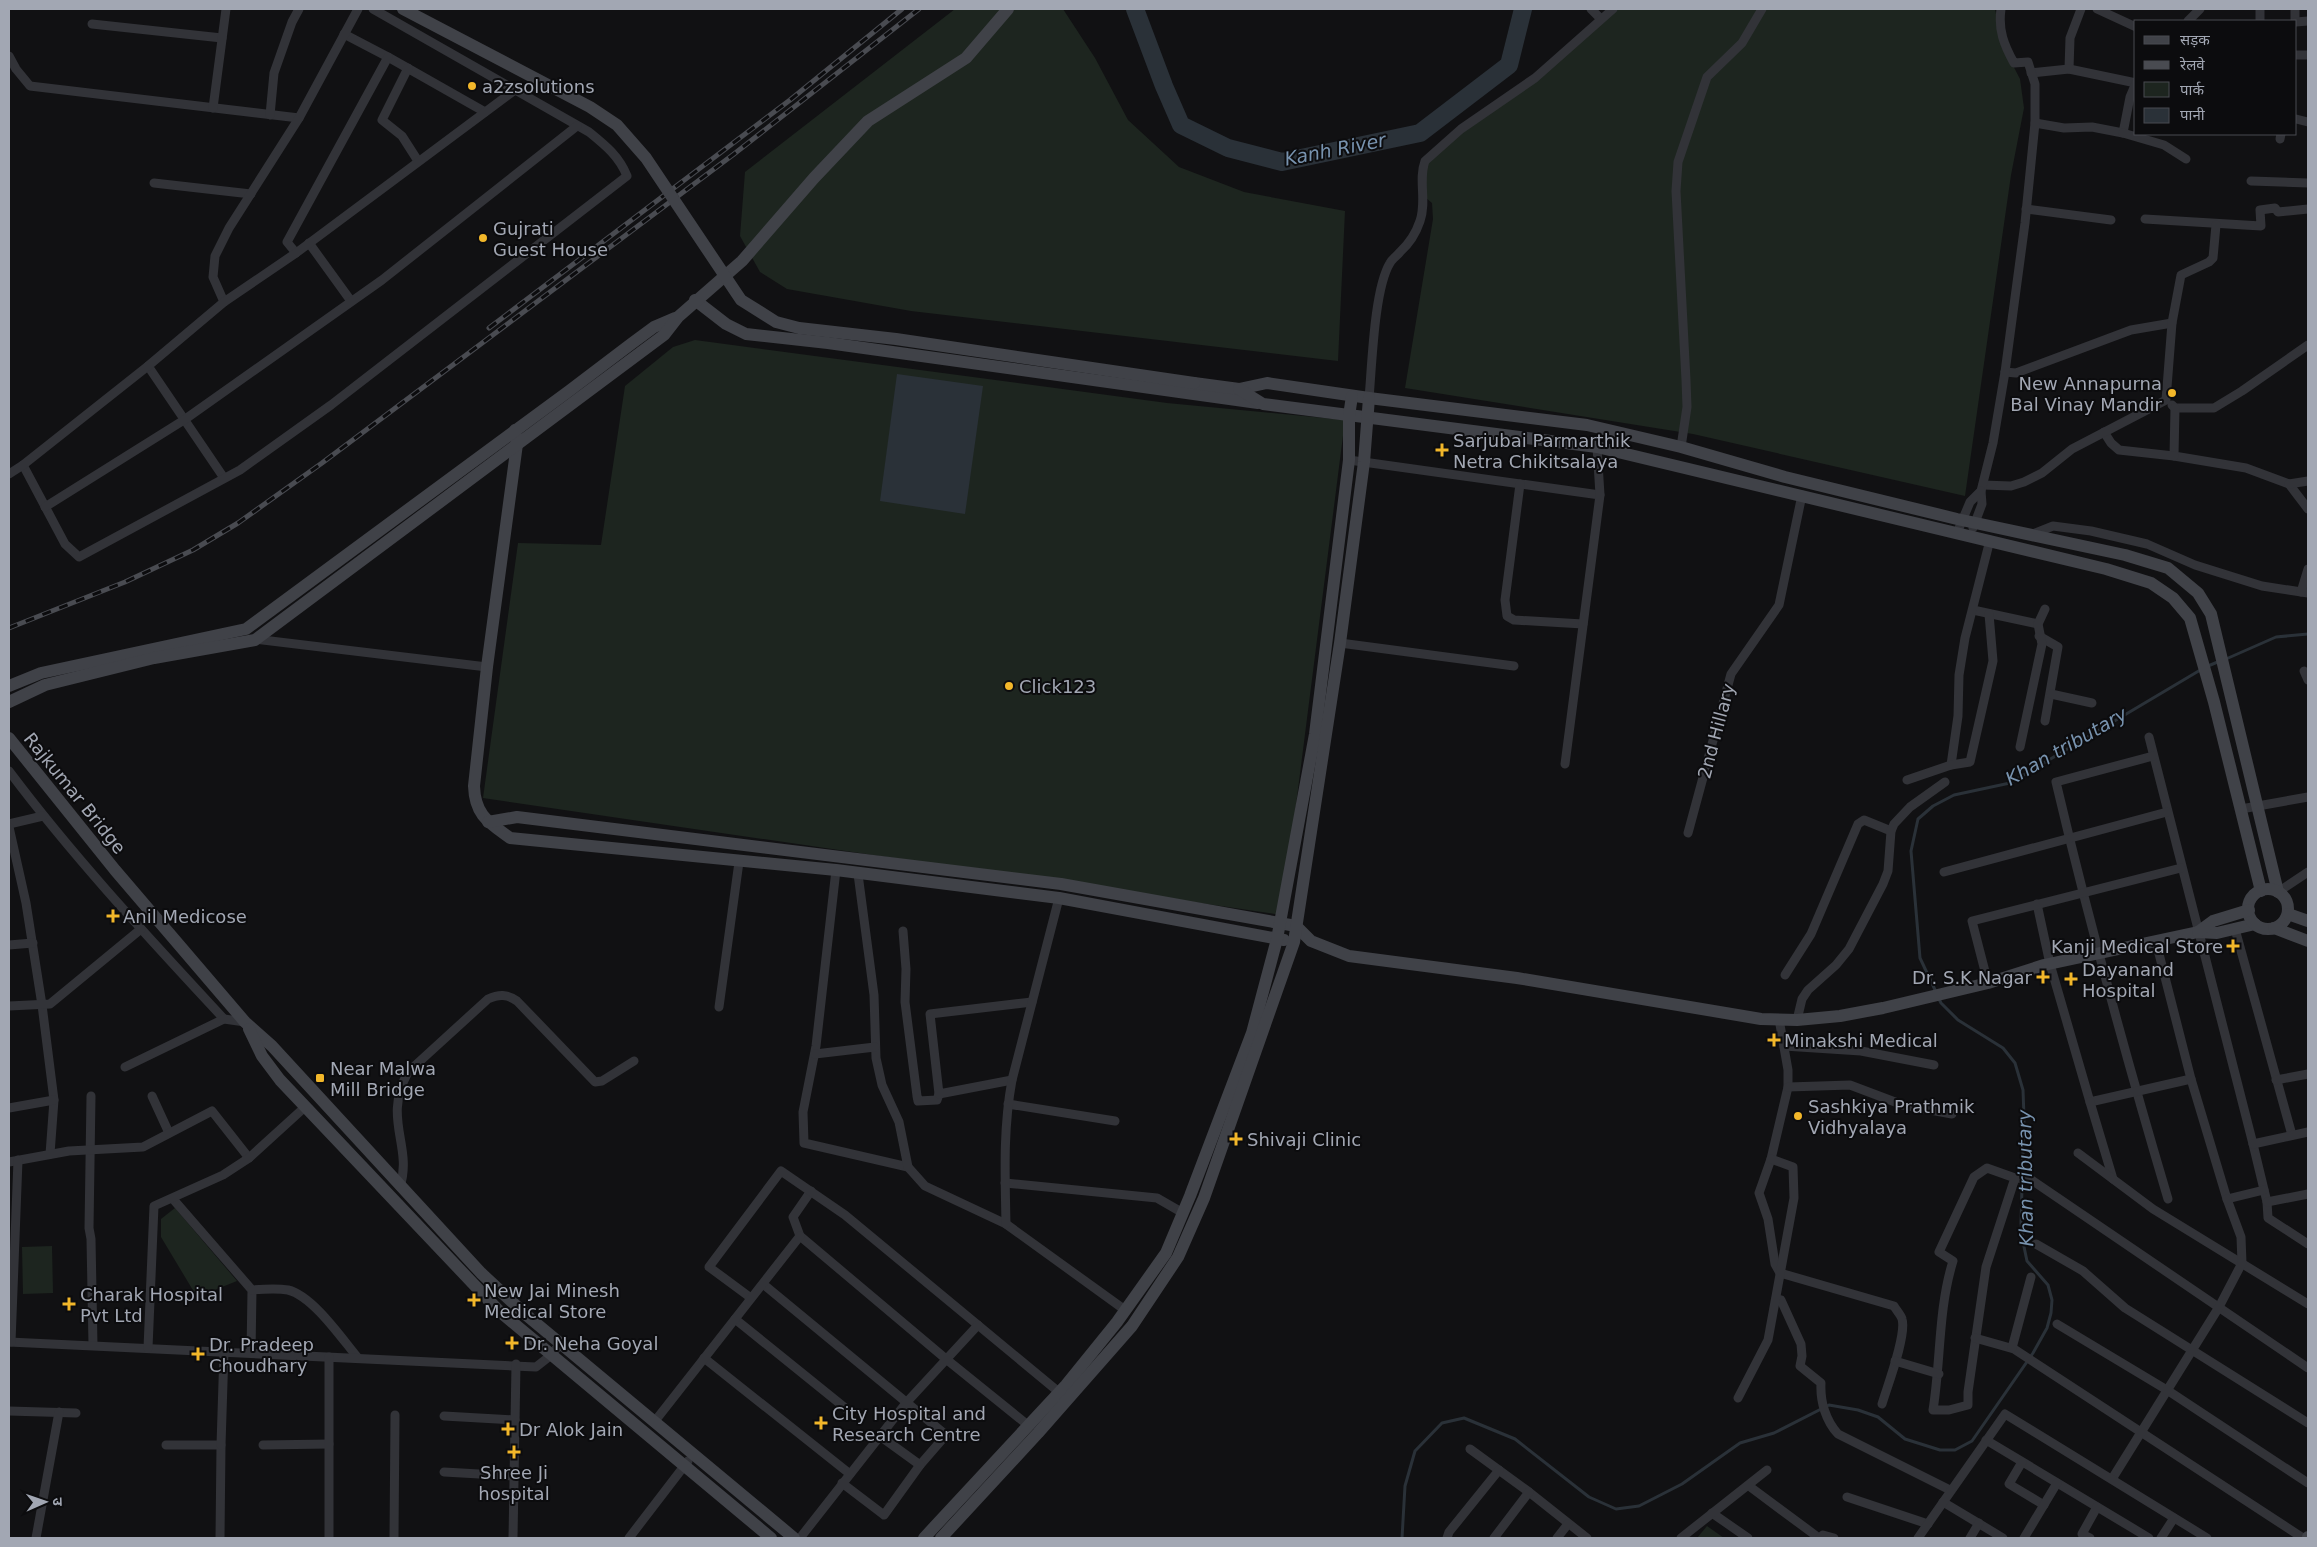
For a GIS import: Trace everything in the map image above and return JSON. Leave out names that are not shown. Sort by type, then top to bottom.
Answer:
[{"type":"street","points":[[213,108],[226,9]]},
{"type":"street","points":[[270,115],[274,73],[292,22],[299,9]]},
{"type":"street","points":[[224,302],[213,277],[215,256],[298,118],[358,9]]},
{"type":"street","points":[[23,465],[65,544],[79,557],[240,470],[331,405],[627,176],[622,164],[610,148],[577,126],[373,9]]},
{"type":"street","points":[[403,9],[590,107],[617,126],[646,158],[741,300],[776,322],[799,328],[896,339],[1239,389],[1267,383],[1352,396],[1587,425],[1681,447],[1785,477],[1969,522],[2125,555],[2168,568],[2198,593],[2211,614],[2278,892]]},
{"type":"street","points":[[255,640],[664,335],[695,300],[742,261],[814,178],[868,121],[966,58],[1008,9]]},
{"type":"street","points":[[1591,9],[1601,19]]},
{"type":"street","points":[[941,1538],[1038,1433],[1132,1326],[1178,1257],[1204,1198],[1294,942],[1340,643],[1364,462],[1380,292],[1390,263],[1415,235],[1421,219],[1424,204],[1421,188],[1424,161],[1461,129],[1535,78],[1613,9]]},
{"type":"street","points":[[1681,447],[1687,406],[1676,191],[1678,162],[1707,77],[1742,43],[1762,9]]},
{"type":"street","points":[[1970,536],[1970,502],[1982,488],[1993,443],[2005,372],[2035,123],[2035,84],[2028,62],[2014,64],[2003,44],[1999,22],[2001,9]]},
{"type":"street","points":[[2069,69],[2070,38],[2081,9]]},
{"type":"street","points":[[2097,9],[2115,13],[2134,26]]},
{"type":"street","points":[[2189,20],[2200,9]]},
{"type":"street","points":[[92,24],[222,38]]},
{"type":"street","points":[[344,34],[485,112]]},
{"type":"street","points":[[9,56],[16,69],[30,86],[298,118]]},
{"type":"street","points":[[296,253],[287,242],[388,57]]},
{"type":"street","points":[[408,68],[382,120],[402,136],[418,161]]},
{"type":"street","points":[[2031,73],[2069,69],[2134,83]]},
{"type":"street","points":[[2123,133],[2130,97],[2134,88]]},
{"type":"street","points":[[9,474],[148,366],[224,302],[296,253],[515,90]]},
{"type":"street","points":[[2035,123],[2064,128],[2092,127],[2123,133],[2164,146],[2186,159]]},
{"type":"street","points":[[45,507],[184,420],[382,280],[577,126]]},
{"type":"street","points":[[2251,181],[2308,183]]},
{"type":"street","points":[[154,183],[251,194]]},
{"type":"street","points":[[2026,208],[2111,220]]},
{"type":"street","points":[[2145,219],[2216,225],[2261,226],[2260,210],[2275,208],[2278,212],[2285,212],[2308,209]]},
{"type":"street","points":[[2166,400],[2172,324],[2181,275],[2210,262],[2216,225]]},
{"type":"street","points":[[309,243],[351,301]]},
{"type":"street","points":[[695,300],[726,324],[746,334],[828,343],[1349,416],[1597,446],[1990,540],[2106,569],[2151,583],[2174,598],[2190,618],[2214,702],[2261,891]]},
{"type":"street","points":[[9,686],[41,673],[246,629],[654,327],[678,317]]},
{"type":"street","points":[[2005,372],[2016,373],[2132,330],[2172,324]]},
{"type":"street","points":[[2166,400],[2175,408],[2214,408],[2308,345]]},
{"type":"street","points":[[148,366],[224,478]]},
{"type":"street","points":[[1239,389],[1263,404]]},
{"type":"street","points":[[924,1538],[1060,1393],[1125,1310],[1166,1253],[1252,1033],[1277,939],[1315,734],[1349,460],[1349,416],[1352,396]]},
{"type":"street","points":[[1982,488],[2011,486],[2024,482],[2042,473],[2072,449],[2166,400]]},
{"type":"street","points":[[2174,456],[2175,408]]},
{"type":"street","points":[[515,430],[517,444],[487,668],[474,786],[475,800],[479,811],[488,822],[510,838],[739,862],[836,870],[1059,898],[1294,942],[1311,941]]},
{"type":"street","points":[[2104,432],[2111,443],[2119,450],[2174,456],[2246,468],[2289,484],[2308,481]]},
{"type":"street","points":[[1565,764],[1600,495],[1597,446]]},
{"type":"street","points":[[1349,460],[1600,495]]},
{"type":"street","points":[[1520,484],[1505,610],[1507,616],[1514,620],[1583,624]]},
{"type":"street","points":[[2289,484],[2308,509]]},
{"type":"street","name":"2nd Hillary","points":[[1688,833],[1731,674],[1779,605],[1802,495]]},
{"type":"street","points":[[1957,533],[1969,522]]},
{"type":"street","points":[[2030,535],[2053,526],[2091,531],[2147,544],[2195,565],[2262,586],[2304,592],[2308,569]]},
{"type":"street","points":[[1951,765],[1958,716],[1959,675],[1965,638],[1990,540]]},
{"type":"street","points":[[2020,747],[2042,644],[2038,624],[2045,609]]},
{"type":"street","points":[[1973,610],[2038,624]]},
{"type":"street","points":[[1907,780],[1951,765],[1970,762],[1972,750],[1977,739],[1993,661],[1989,614]]},
{"type":"street","points":[[246,629],[255,640]]},
{"type":"street","points":[[2040,636],[2058,647],[2045,721]]},
{"type":"street","points":[[9,702],[45,685],[154,658],[255,640],[487,668]]},
{"type":"street","points":[[1340,643],[1514,666]]},
{"type":"street","points":[[2304,671],[2308,680]]},
{"type":"street","points":[[2051,694],[2092,702]]},
{"type":"street","points":[[2149,737],[2253,1144],[2267,1202],[2268,1218],[2308,1244]]},
{"type":"street","name":"Rajkumar Bridge","points":[[9,738],[115,870],[246,1022]]},
{"type":"street","points":[[2153,756],[2056,782],[2082,893],[2136,1092],[2168,1199]]},
{"type":"street","points":[[9,773],[43,816],[141,929],[224,1019]]},
{"type":"street","points":[[1797,1020],[1802,1000],[1808,990],[1836,965],[1849,949],[1883,884],[1888,871],[1891,831],[1898,818],[1910,806],[1945,782]]},
{"type":"street","points":[[2241,809],[2308,797]]},
{"type":"street","points":[[1944,872],[2167,812]]},
{"type":"street","points":[[43,816],[9,826],[18,861],[32,943],[54,1100],[50,1154]]},
{"type":"street","points":[[488,822],[517,817],[1061,884],[1296,926],[1311,941],[1349,956],[1517,978],[1762,1019],[1797,1020],[1840,1016],[1988,983],[2050,964],[2198,932],[2217,933],[2255,924]]},
{"type":"street","points":[[1785,975],[1811,934],[1858,824],[1864,820],[1891,831]]},
{"type":"street","points":[[719,1007],[739,862]]},
{"type":"street","points":[[1988,983],[1972,921],[2181,868]]},
{"type":"street","points":[[836,870],[815,1054],[803,1112],[804,1143],[908,1167]]},
{"type":"street","points":[[2278,892],[2308,872]]},
{"type":"street","points":[[858,874],[874,994],[875,1047],[882,1085],[898,1122],[908,1167],[925,1186],[1006,1224],[1125,1310]]},
{"type":"street","points":[[2274,928],[2280,925],[2288,914],[2288,905],[2278,892],[2268,889],[2261,891],[2252,899],[2249,910],[2255,924],[2261,928],[2274,928],[2308,941]]},
{"type":"street","points":[[1006,1224],[1004,1150],[1008,1104],[1012,1080],[1059,898]]},
{"type":"street","points":[[2037,904],[2050,964],[2113,1179]]},
{"type":"street","points":[[2198,932],[2214,921],[2249,910]]},
{"type":"street","points":[[2288,914],[2308,921]]},
{"type":"street","points":[[9,1006],[50,1004],[141,929]]},
{"type":"street","points":[[2235,930],[2292,1135]]},
{"type":"street","points":[[903,931],[906,969],[905,1002],[918,1099],[921,1101],[936,1100],[939,1094],[930,1014],[1032,1002]]},
{"type":"street","points":[[2112,1479],[2219,1307],[2242,1263],[2242,1237],[2227,1199],[2191,1079],[2156,942]]},
{"type":"street","points":[[9,945],[32,943]]},
{"type":"street","points":[[400,1187],[403,1170],[396,1114],[397,1101],[402,1084],[408,1072],[488,999],[502,995],[510,996],[517,1001],[595,1082],[602,1081],[634,1061]]},
{"type":"street","points":[[125,1067],[224,1019],[246,1022],[272,1046],[481,1273],[561,1343],[794,1538]]},
{"type":"street","points":[[1779,1019],[1788,1070],[1788,1087],[1770,1159],[1759,1193],[1768,1219],[1775,1264],[1780,1273],[1894,1306],[1902,1319],[1895,1361],[1882,1404]]},
{"type":"street","points":[[246,1022],[262,1056],[280,1080],[499,1311],[550,1356],[771,1538]]},
{"type":"street","points":[[1784,1046],[1861,1050],[1934,1065]]},
{"type":"street","points":[[815,1054],[875,1047]]},
{"type":"street","points":[[2276,1080],[2308,1074]]},
{"type":"street","points":[[2090,1102],[2191,1079]]},
{"type":"street","points":[[939,1094],[1012,1080]]},
{"type":"street","points":[[1788,1087],[1850,1085],[1903,1104],[1952,1114]]},
{"type":"street","points":[[91,1096],[89,1228],[91,1239],[93,1345]]},
{"type":"street","points":[[152,1096],[169,1132]]},
{"type":"street","points":[[9,1108],[54,1100]]},
{"type":"street","points":[[1008,1104],[1115,1121]]},
{"type":"street","points":[[148,1348],[154,1206],[223,1175],[249,1158],[306,1107]]},
{"type":"street","points":[[9,1162],[50,1154],[143,1147],[212,1111],[249,1158]]},
{"type":"street","points":[[2253,1144],[2308,1132]]},
{"type":"street","points":[[2078,1153],[2153,1209],[2308,1304]]},
{"type":"street","points":[[1738,1398],[1768,1340],[1794,1198],[1793,1167],[1770,1159]]},
{"type":"street","points":[[18,1160],[10,1342],[536,1366],[550,1356],[561,1343]]},
{"type":"street","points":[[2020,1178],[1986,1267],[1975,1338],[1968,1405],[1949,1410],[1933,1410],[1939,1374],[1939,1335],[1948,1278],[1953,1261],[1939,1252],[1974,1177],[1987,1168],[2020,1178],[2219,1307],[2308,1368]]},
{"type":"street","points":[[751,1298],[709,1267],[781,1171],[845,1216],[1060,1393]]},
{"type":"street","points":[[1005,1182],[1157,1198],[1183,1213]]},
{"type":"street","points":[[2227,1199],[2264,1190]]},
{"type":"street","points":[[811,1191],[793,1217],[800,1236],[946,1360],[1030,1426]]},
{"type":"street","points":[[2267,1202],[2308,1194]]},
{"type":"street","points":[[400,1208],[410,1198]]},
{"type":"street","points":[[173,1199],[252,1290],[251,1352]]},
{"type":"street","points":[[655,1421],[800,1236]]},
{"type":"street","points":[[2036,1244],[2083,1271],[2125,1308],[2192,1348],[2308,1423]]},
{"type":"street","points":[[2012,1348],[2031,1277]]},
{"type":"street","points":[[1146,1281],[1158,1288]]},
{"type":"street","points":[[763,1284],[946,1435],[920,1465],[884,1514],[842,1483]]},
{"type":"street","points":[[252,1290],[278,1289],[290,1291],[301,1296],[317,1311],[358,1358]]},
{"type":"street","points":[[1776,1299],[1780,1300],[1801,1344],[1802,1356],[1800,1366],[1821,1383],[1821,1392],[1828,1423],[1838,1434],[1950,1490]]},
{"type":"street","points":[[735,1319],[849,1411]]},
{"type":"street","points":[[2057,1324],[2167,1390],[2308,1483]]},
{"type":"street","points":[[800,1538],[906,1403],[978,1325]]},
{"type":"street","points":[[1975,1338],[2012,1348],[2303,1538]]},
{"type":"street","points":[[220,1538],[224,1351]]},
{"type":"street","points":[[329,1357],[329,1538]]},
{"type":"street","points":[[704,1358],[850,1474]]},
{"type":"street","points":[[1895,1361],[1939,1374]]},
{"type":"street","points":[[513,1538],[516,1364]]},
{"type":"street","points":[[9,1411],[76,1413]]},
{"type":"street","points":[[36,1538],[58,1412]]},
{"type":"street","points":[[394,1538],[395,1414]]},
{"type":"street","points":[[1918,1538],[2005,1414],[2208,1538]]},
{"type":"street","points":[[444,1416],[515,1420]]},
{"type":"street","points":[[880,1436],[920,1465]]},
{"type":"street","points":[[1986,1440],[2097,1507],[2133,1534],[2149,1538]]},
{"type":"street","points":[[263,1445],[329,1444]]},
{"type":"street","points":[[166,1445],[222,1445]]},
{"type":"street","points":[[1470,1449],[1587,1538]]},
{"type":"street","points":[[629,1538],[694,1453]]},
{"type":"street","points":[[2022,1462],[2008,1484],[2044,1505]]},
{"type":"street","points":[[1447,1538],[1449,1532],[1499,1470]]},
{"type":"street","points":[[1681,1538],[1767,1470]]},
{"type":"street","points":[[444,1472],[514,1476]]},
{"type":"street","points":[[2024,1538],[2057,1483]]},
{"type":"street","points":[[1749,1486],[1819,1538],[1823,1535],[1834,1538]]},
{"type":"street","points":[[1494,1538],[1529,1492]]},
{"type":"street","points":[[1847,1497],[1928,1524]]},
{"type":"street","points":[[1943,1502],[2003,1538]]},
{"type":"street","points":[[2090,1538],[2082,1534],[2097,1507]]},
{"type":"street","points":[[1712,1514],[1748,1538]]},
{"type":"street","points":[[2161,1538],[2174,1518]]},
{"type":"street","points":[[1557,1538],[1568,1524]]},
{"type":"street","points":[[1970,1538],[1978,1524]]},
{"type":"green space","points":[[955,9],[1063,9],[1095,58],[1128,120],[1179,167],[1244,192],[1345,211],[1338,361],[911,311],[787,289],[760,272],[740,236],[745,172]]},
{"type":"green space","points":[[1611,9],[1995,9],[2003,46],[2020,79],[2024,108],[2011,175],[1965,496],[1693,434],[1405,388],[1433,219],[1432,203],[1426,198],[1424,159],[1510,96]]},
{"type":"green space","points":[[695,340],[1167,403],[1345,420],[1282,915],[483,798],[518,543],[601,545],[625,386],[673,347]]},
{"type":"green space","points":[[175,1208],[237,1281],[197,1297],[161,1237],[161,1219]]},
{"type":"green space","points":[[52,1246],[53,1293],[23,1294],[22,1247]]},
{"type":"green space","points":[[1707,1526],[1724,1538],[1697,1538]]},
{"type":"water","points":[[897,374],[983,386],[965,514],[880,501]]},
{"type":"waterway","name":"Kanh River","points":[[1135,9],[1181,125],[1228,148],[1282,162],[1420,133],[1509,65],[1523,9]]},
{"type":"waterway","name":"Khan tributary","points":[[2226,659],[2276,637],[2308,634]]},
{"type":"waterway","name":"Khan tributary","points":[[2208,666],[2220,661]]},
{"type":"waterway","name":"Khan tributary","points":[[1936,992],[1920,958],[1911,851],[1918,819],[1933,806],[1954,795],[2010,783],[2202,669]]},
{"type":"waterway","name":"Khan tributary","points":[[1402,1538],[1405,1486],[1415,1451],[1442,1423],[1464,1418],[1515,1439],[1589,1497],[1616,1509],[1639,1506],[1682,1484],[1740,1443],[1774,1433],[1829,1405],[1858,1410],[1878,1417],[1905,1439],[1940,1450],[1955,1450],[1972,1441],[2033,1353],[2047,1328],[2052,1300],[2048,1285],[2027,1261],[2023,1242],[2021,1223],[2023,1090],[2015,1063],[2003,1048],[1958,1020],[1941,1003],[1938,997]]},
{"type":"railway","points":[[489,328],[790,100],[902,9]]},
{"type":"railway","points":[[9,628],[125,582],[193,550],[238,523],[322,463],[734,154],[919,9]]},
{"type":"place","name":"a2zsolutions","points":[[472,86]]},
{"type":"place","name":"Gujrati Guest House","points":[[483,238]]},
{"type":"place","name":"New Annapurna Bal Vinay Mandir","points":[[2172,393]]},
{"type":"place","name":"Sarjubai Parmarthik Netra Chikitsalaya","points":[[1442,450]]},
{"type":"place","name":"Click123","points":[[1009,686]]},
{"type":"place","name":"Anil Medicose","points":[[113,916]]},
{"type":"place","name":"Kanji Medical Store","points":[[2233,946]]},
{"type":"place","name":"Dr. S.K Nagar","points":[[2043,977]]},
{"type":"place","name":"Dayanand Hospital","points":[[2071,979]]},
{"type":"place","name":"Minakshi Medical","points":[[1774,1040]]},
{"type":"place","name":"Near Malwa Mill Bridge","points":[[320,1078]]},
{"type":"place","name":"Sashkiya Prathmik Vidhyalaya","points":[[1798,1116]]},
{"type":"place","name":"Shivaji Clinic","points":[[1236,1139]]},
{"type":"place","name":"New Jai Minesh Medical Store","points":[[474,1300]]},
{"type":"place","name":"Charak Hospital Pvt Ltd","points":[[69,1304]]},
{"type":"place","name":"Dr. Neha Goyal","points":[[512,1343]]},
{"type":"place","name":"Dr. Pradeep Choudhary","points":[[198,1354]]},
{"type":"place","name":"City Hospital and Research Centre","points":[[821,1423]]},
{"type":"place","name":"Dr Alok Jain","points":[[508,1429]]},
{"type":"place","name":"Shree Ji hospital","points":[[514,1452]]}]
